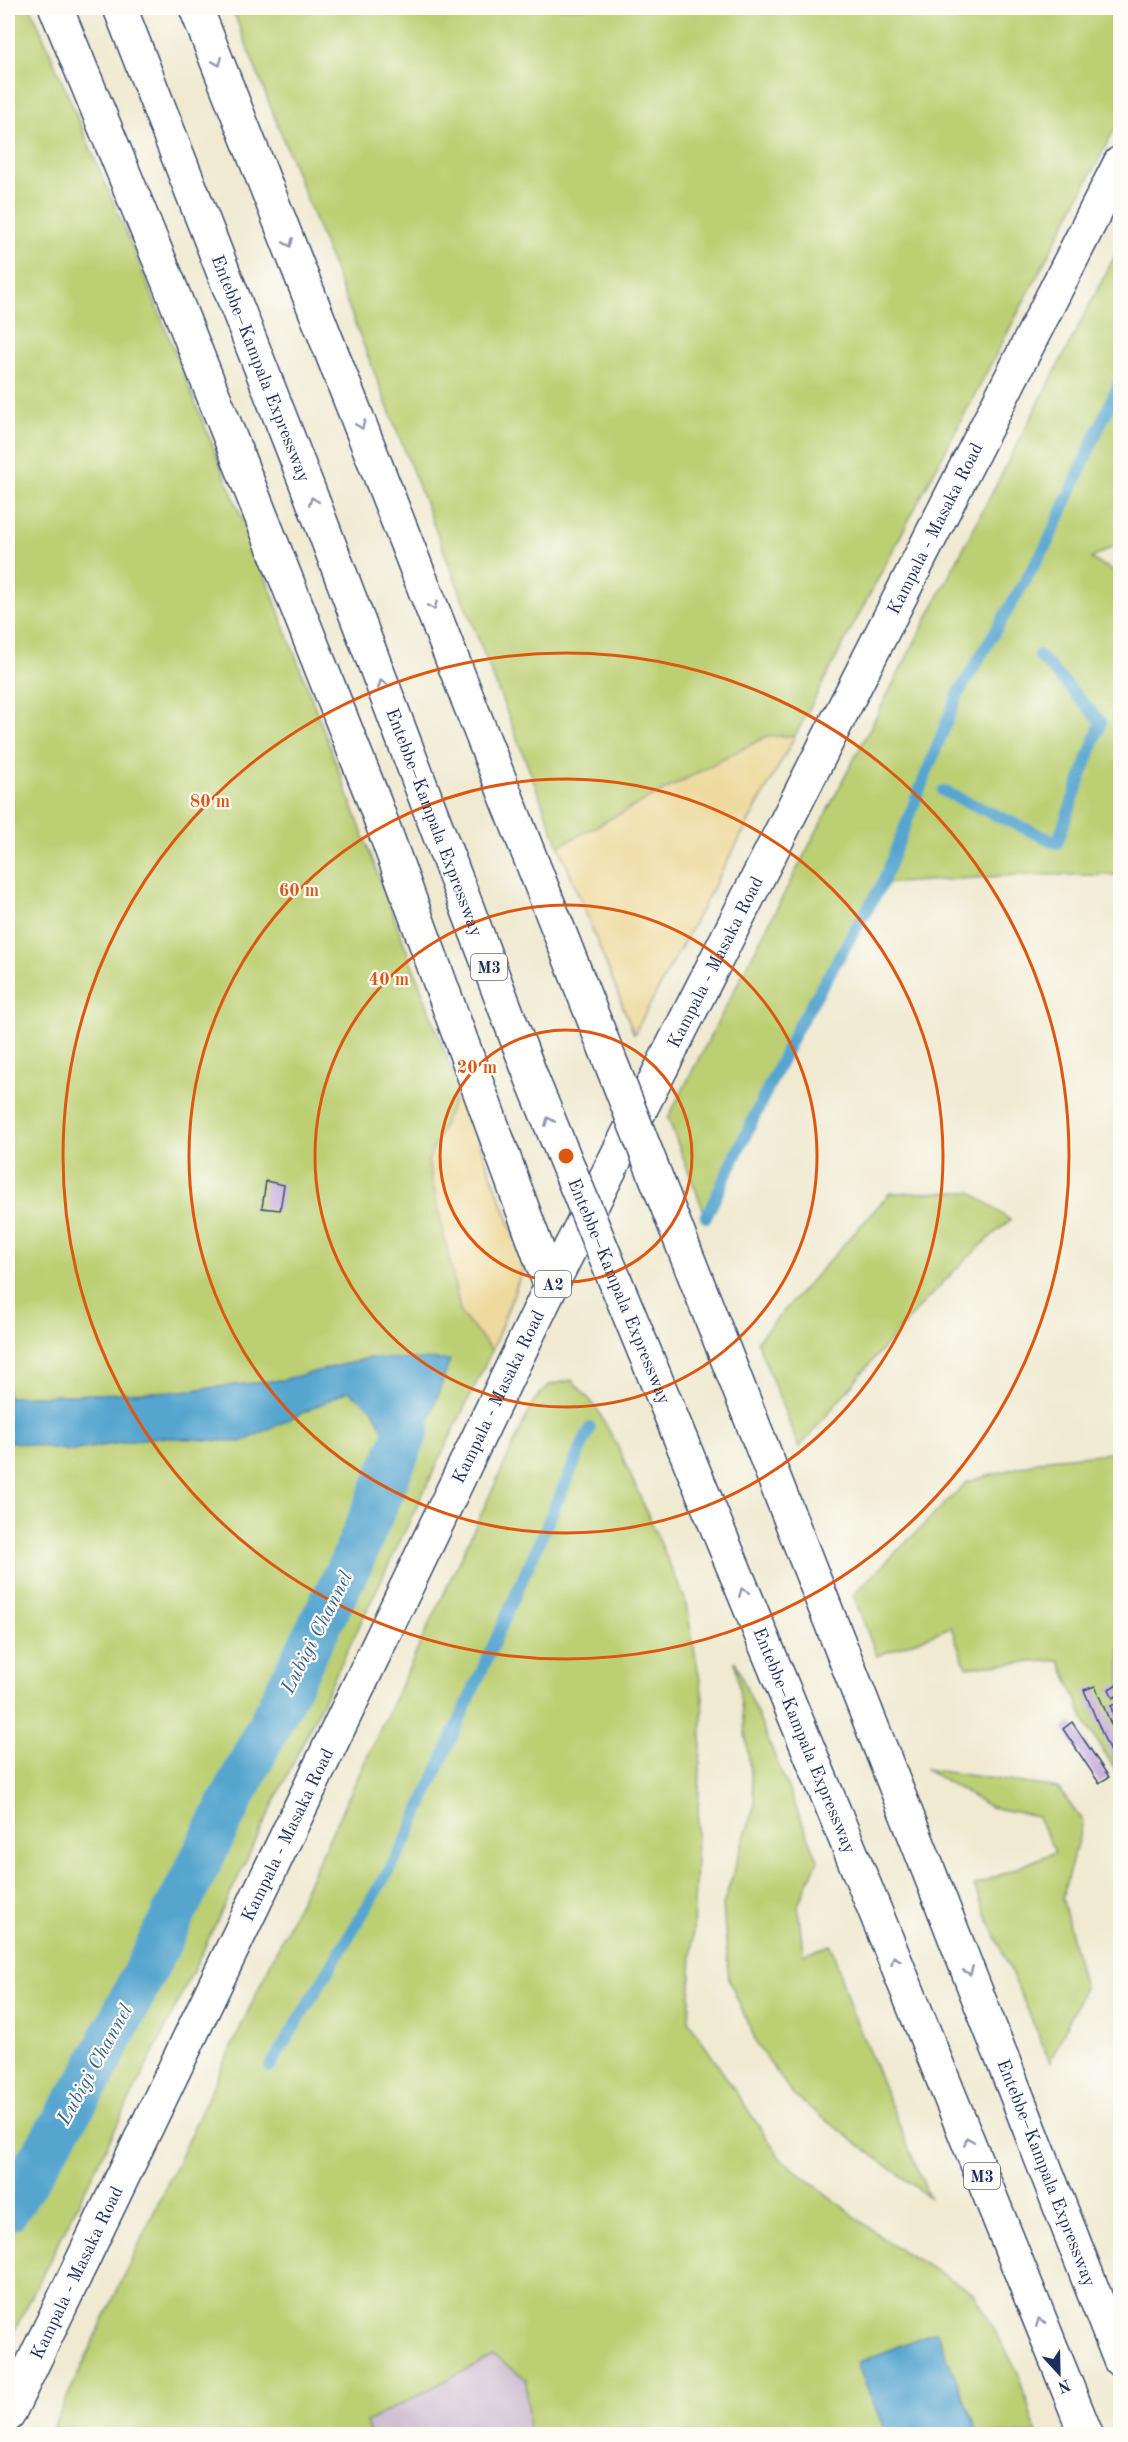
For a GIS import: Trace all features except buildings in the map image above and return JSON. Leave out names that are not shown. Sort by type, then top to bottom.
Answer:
[{"type":"main road","points":[[56,8],[168,281],[372,795],[551,1287]]},
{"type":"main road","name":"Entebbe–Kampala Expressway","points":[[120,8],[309,491],[532,1079],[878,1918],[1086,2434]]},
{"type":"main road","name":"Entebbe–Kampala Expressway","points":[[196,8],[1120,2360]]},
{"type":"main road","name":"Kampala - Masaka Road","points":[[8,2415],[551,1287],[1120,163]]},
{"type":"shaded area","points":[[493,2356],[526,2379],[529,2434],[370,2434],[366,2422]]},
{"type":"green space","points":[[8,8],[31,8],[139,263],[268,583],[459,1089],[428,1161],[488,1344],[492,1350],[168,2023],[8,2344],[8,1441],[71,1451],[156,1437],[242,1442],[348,1390],[372,1408],[388,1438],[369,1358],[282,1380],[182,1391],[8,1397]]},
{"type":"green space","points":[[232,8],[1120,8],[1120,119],[795,736],[767,736],[559,846]]},
{"type":"green space","points":[[1120,246],[1120,542],[1091,559],[1120,574],[1120,875],[1018,875],[882,884],[795,1032],[706,1217],[668,1118]]},
{"type":"green space","points":[[971,1192],[1010,1220],[981,1245],[926,1300],[799,1448],[757,1341],[890,1193]]},
{"type":"green space","points":[[572,1380],[596,1407],[619,1449],[685,1599],[703,1697],[689,2022],[780,2158],[890,2244],[974,2293],[1018,2373],[1037,2434],[979,2434],[936,2331],[857,2363],[886,2434],[529,2434],[526,2379],[493,2356],[366,2422],[370,2434],[50,2434],[534,1401],[549,1385]]},
{"type":"green space","points":[[1120,1452],[1120,1776],[1087,1726],[1060,1660],[966,1667],[951,1627],[877,1656],[853,1595],[967,1482],[1048,1459]]},
{"type":"green space","points":[[735,1661],[818,1860],[798,1905],[803,1954],[831,1945],[850,2006],[929,2197],[794,2096],[759,2048],[729,1980],[723,1905],[755,1804]]},
{"type":"green space","points":[[925,1769],[1058,1788],[1083,1822],[1062,1897],[1084,1988],[1050,2062],[974,1886],[1055,1852],[1037,1816],[990,1807]]},
{"type":"sand","points":[[767,736],[795,736],[634,1034],[559,846]]},
{"type":"sand","points":[[459,1089],[525,1264],[492,1350],[461,1314],[428,1161]]},
{"type":"water","points":[[369,1358],[450,1360],[427,1427],[388,1439],[372,1408],[348,1391],[242,1442],[156,1437],[71,1451],[8,1441],[8,1397],[182,1391],[282,1380]]},
{"type":"water","points":[[936,2331],[979,2434],[886,2434],[857,2363]]},
{"type":"waterway","points":[[706,1217],[795,1032],[882,884],[958,694],[1048,542],[1120,381]]},
{"type":"waterway","points":[[943,791],[1057,843],[1101,722],[1039,655]]},
{"type":"waterway","name":"Lubigi Channel","points":[[8,2209],[92,2076],[352,1561],[408,1429],[393,1395],[376,1385]]},
{"type":"waterway","points":[[270,2067],[403,1847],[590,1428]]}]
